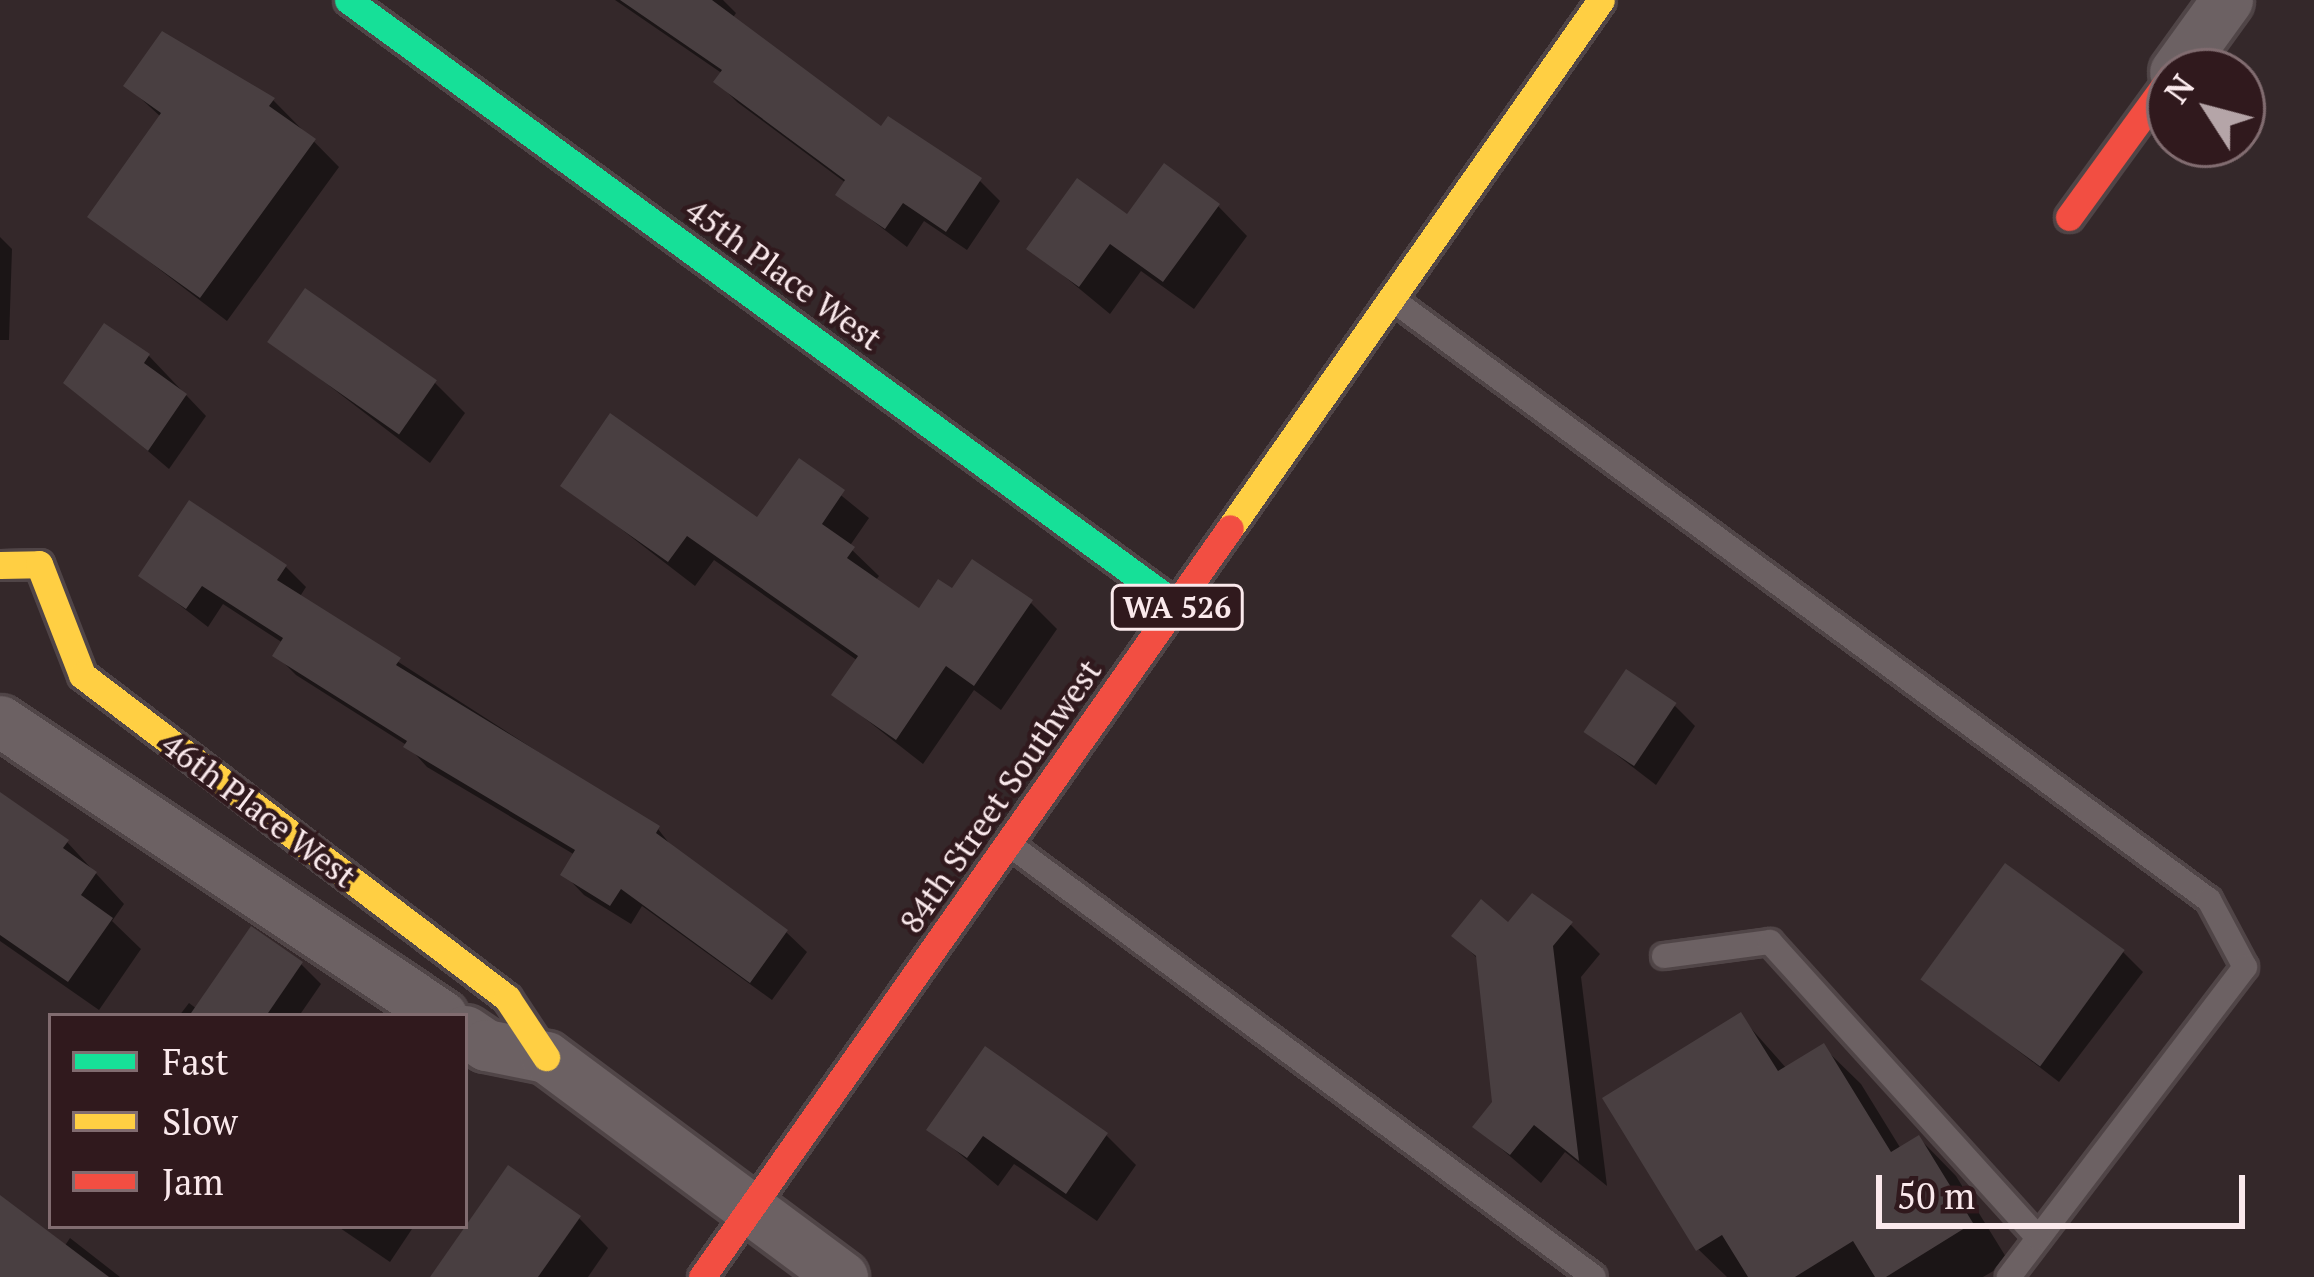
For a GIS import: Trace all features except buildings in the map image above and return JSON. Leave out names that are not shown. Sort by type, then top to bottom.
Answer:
[{"type":"street","name":"45th Place West","points":[[348,0],[1178,606]]},
{"type":"street","name":"84th Street Southwest","points":[[703,1277],[1601,0]]},
{"type":"street","points":[[2192,48],[2227,0]]},
{"type":"street","points":[[2069,217],[2146,111]]},
{"type":"street","name":"46th Place West","points":[[0,566],[39,564],[82,675],[506,998],[546,1058],[842,1277]]},
{"type":"street","name":"46th Place West","points":[[0,721],[438,1013]]},
{"type":"street","name":"46th Place West","points":[[468,1033],[486,1045],[546,1058]]},
{"type":"lane","points":[[1393,301],[2209,900],[2245,967],[2009,1277]]},
{"type":"lane","points":[[1010,845],[1594,1277]]},
{"type":"lane","points":[[1664,956],[1770,942],[2038,1238]]},
{"type":"traffic: fast","points":[[348,0],[1178,606]]},
{"type":"traffic: slow","points":[[1230,528],[1601,0]]},
{"type":"traffic: slow","points":[[0,565],[39,564],[82,675],[507,998],[546,1057]]},
{"type":"traffic: jam","points":[[2069,217],[2146,111]]},
{"type":"traffic: jam","points":[[702,1277],[1230,528]]}]
